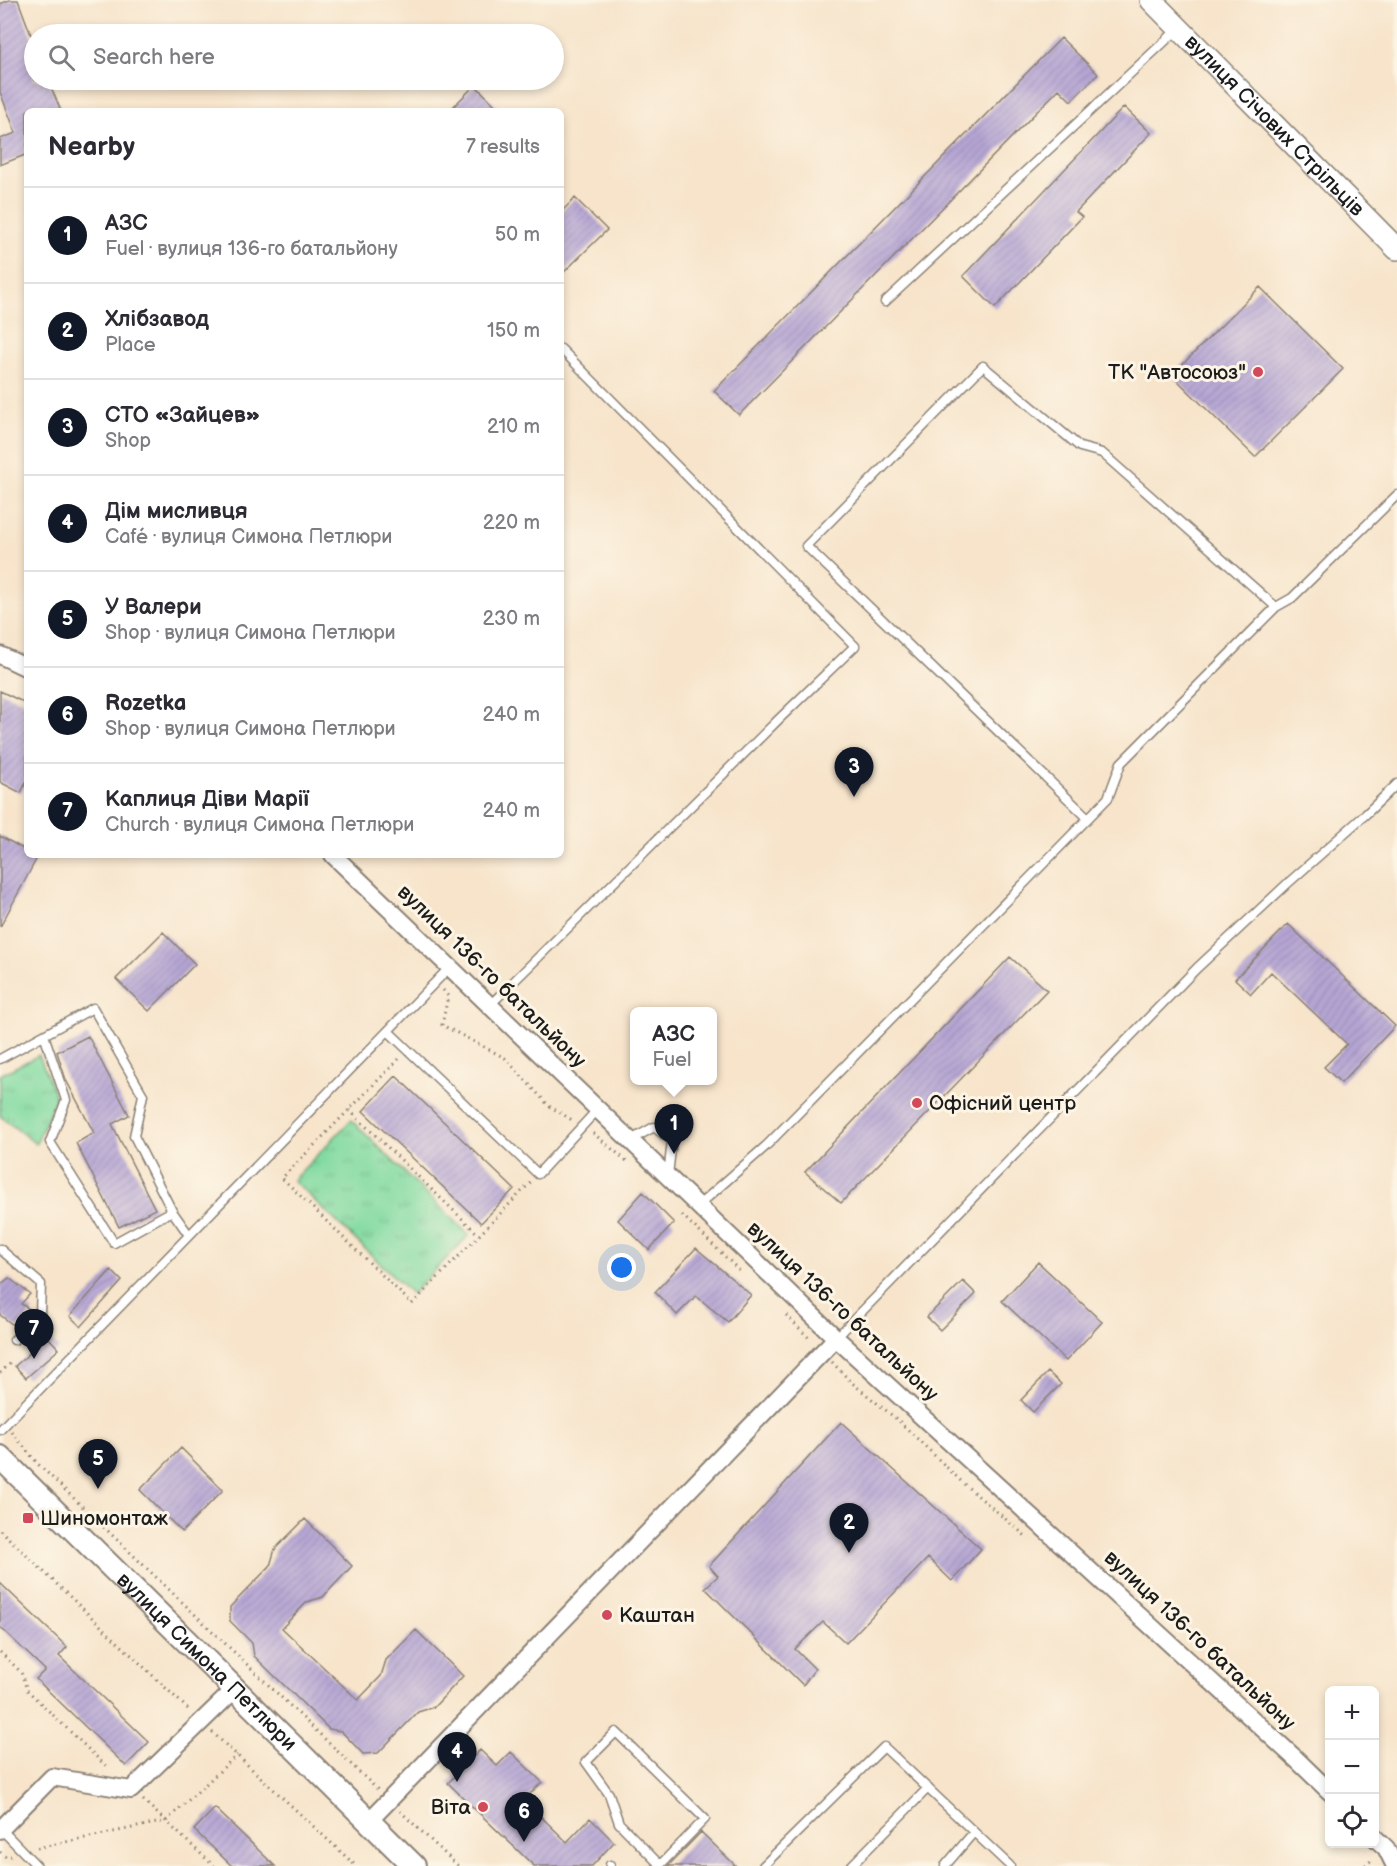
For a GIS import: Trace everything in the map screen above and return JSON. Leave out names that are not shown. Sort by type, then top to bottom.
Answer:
[{"type":"main road","name":"вулиця Симона Петлюри","points":[[0,1457],[414,1866]]},
{"type":"street","name":"вулиця Січових Стрільців","points":[[1151,0],[1397,249]]},
{"type":"street","points":[[0,655],[24,667]]},
{"type":"street","name":"вулиця 136-го батальйону","points":[[336,858],[836,1338],[1325,1788]]},
{"type":"street","points":[[369,1821],[836,1338]]},
{"type":"street","points":[[1,1830],[52,1777],[131,1790],[236,1689]]},
{"type":"street","points":[[1379,1842],[1386,1848],[1395,1866]]},
{"type":"lane","points":[[885,302],[1179,28]]},
{"type":"lane","points":[[490,1005],[771,726],[855,646],[564,352]]},
{"type":"lane","points":[[1089,818],[806,546],[983,366],[1080,447],[1102,453],[1276,607]]},
{"type":"lane","points":[[699,1206],[766,1146],[1089,818],[1108,798],[1121,764],[1276,607],[1292,598],[1397,495]]},
{"type":"lane","points":[[836,1338],[1197,968],[1397,784]]},
{"type":"lane","points":[[3,1427],[449,968]]},
{"type":"lane","points":[[0,1059],[93,1008],[143,1095],[134,1136],[172,1211],[189,1236]]},
{"type":"lane","points":[[388,1031],[538,1174],[599,1109]]},
{"type":"lane","points":[[44,1035],[66,1100],[50,1142],[114,1243],[172,1211]]},
{"type":"lane","points":[[631,1140],[654,1127],[672,1141],[668,1176]]},
{"type":"lane","points":[[0,1249],[41,1284],[40,1314],[14,1340]]},
{"type":"lane","points":[[616,1732],[705,1819],[659,1866],[619,1823],[609,1794],[586,1761],[616,1732]]},
{"type":"lane","points":[[763,1866],[884,1746],[1010,1866]]},
{"type":"lane","points":[[851,1866],[928,1788]]},
{"type":"lane","points":[[1,1830],[37,1866]]},
{"type":"lane","points":[[945,1866],[974,1832]]},
{"type":"path","points":[[407,1050],[282,1179],[412,1304],[538,1174]]},
{"type":"path","points":[[349,1110],[479,1235]]},
{"type":"path","points":[[0,1373],[11,1363]]},
{"type":"path","points":[[3,1427],[37,1463],[458,1866]]},
{"type":"path","points":[[0,1530],[356,1866]]},
{"type":"path","points":[[0,1652],[21,1672],[27,1690],[214,1866]]},
{"type":"path","points":[[0,1852],[6,1857],[23,1851],[166,1821],[237,1755]]},
{"type":"green space","points":[[39,1055],[56,1098],[36,1144],[0,1116],[0,1075]]},
{"type":"green space","points":[[351,1120],[469,1235],[412,1294],[293,1180]]},
{"type":"building","points":[[9,0],[18,0],[27,24],[24,24],[24,90],[52,90],[60,108],[24,108],[24,155],[0,165],[0,139],[16,133],[0,92],[0,4]]},
{"type":"building","points":[[1061,38],[1098,74],[1071,101],[1059,89],[739,415],[714,391]]},
{"type":"building","points":[[470,90],[480,90],[498,108],[452,108]]},
{"type":"building","points":[[1124,107],[1151,133],[1076,212],[1082,217],[995,308],[963,276]]},
{"type":"building","points":[[575,198],[607,230],[564,272],[564,209]]},
{"type":"building","name":"ТК \"Автосоюз\"","points":[[1260,287],[1343,369],[1255,457],[1172,375]]},
{"type":"building","points":[[0,691],[24,703],[24,786],[21,793],[0,782]]},
{"type":"building","points":[[0,836],[24,849],[24,858],[37,858],[0,927]]},
{"type":"building","points":[[1288,924],[1395,1026],[1341,1083],[1324,1067],[1347,1044],[1271,972],[1251,994],[1235,979]]},
{"type":"building","points":[[163,932],[195,964],[149,1011],[116,979]]},
{"type":"building","points":[[1010,957],[1047,990],[841,1203],[805,1172]]},
{"type":"building","points":[[88,1036],[129,1115],[112,1124],[155,1209],[119,1227],[76,1143],[94,1133],[66,1080],[57,1052]]},
{"type":"building","points":[[396,1076],[514,1189],[481,1223],[363,1111]]},
{"type":"building","points":[[643,1192],[674,1223],[649,1250],[618,1220]]},
{"type":"building","points":[[696,1248],[751,1295],[728,1322],[696,1296],[677,1315],[655,1292]]},
{"type":"building","points":[[1038,1262],[1102,1322],[1066,1361],[1002,1301]]},
{"type":"building","points":[[111,1270],[122,1281],[81,1327],[70,1316]]},
{"type":"building","points":[[9,1278],[30,1294],[21,1304],[33,1311],[17,1328],[0,1315],[0,1285]]},
{"type":"building","points":[[963,1281],[976,1294],[940,1330],[927,1317]]},
{"type":"building","points":[[48,1337],[59,1349],[26,1378],[15,1366]]},
{"type":"building","points":[[1048,1372],[1061,1384],[1033,1412],[1021,1400]]},
{"type":"building","points":[[841,1422],[981,1549],[952,1581],[928,1558],[846,1643],[823,1622],[795,1649],[815,1669],[803,1685],[705,1588],[718,1576],[709,1566]]},
{"type":"building","points":[[181,1448],[223,1490],[182,1532],[140,1490]]},
{"type":"building","points":[[305,1519],[352,1566],[323,1597],[307,1602],[282,1628],[358,1700],[381,1676],[386,1660],[416,1630],[463,1676],[434,1707],[418,1712],[378,1753],[363,1754],[341,1731],[329,1729],[254,1656],[252,1643],[230,1621],[230,1607],[270,1566],[275,1549]]},
{"type":"building","points":[[0,1583],[67,1647],[59,1656],[149,1742],[126,1766],[36,1679],[45,1670],[0,1627]]},
{"type":"building","points":[[480,1750],[497,1766],[511,1752],[542,1782],[524,1800],[567,1842],[590,1818],[614,1842],[592,1866],[534,1866],[448,1783]]},
{"type":"building","points":[[215,1808],[275,1866],[232,1866],[194,1830]]},
{"type":"building","points":[[701,1832],[736,1866],[668,1866]]},
{"type":"place","name":"ТК \"Автосоюз\"","points":[[1258,372]]},
{"type":"place","name":"СТО «Зайцев»","points":[[854,797]]},
{"type":"place","name":"Офісний центр","points":[[917,1103]]},
{"type":"place","name":"АЗС","points":[[674,1154]]},
{"type":"place","name":"Каплиця Діви Марії","points":[[34,1359]]},
{"type":"place","name":"У Валери","points":[[98,1489]]},
{"type":"place","name":"Шиномонтаж","points":[[28,1518]]},
{"type":"place","name":"Хлібзавод","points":[[849,1553]]},
{"type":"place","name":"Каштан","points":[[607,1615]]},
{"type":"place","name":"Дім мисливця","points":[[457,1782]]},
{"type":"place","name":"Віта","points":[[483,1807]]},
{"type":"place","name":"Rozetka","points":[[524,1842]]}]
